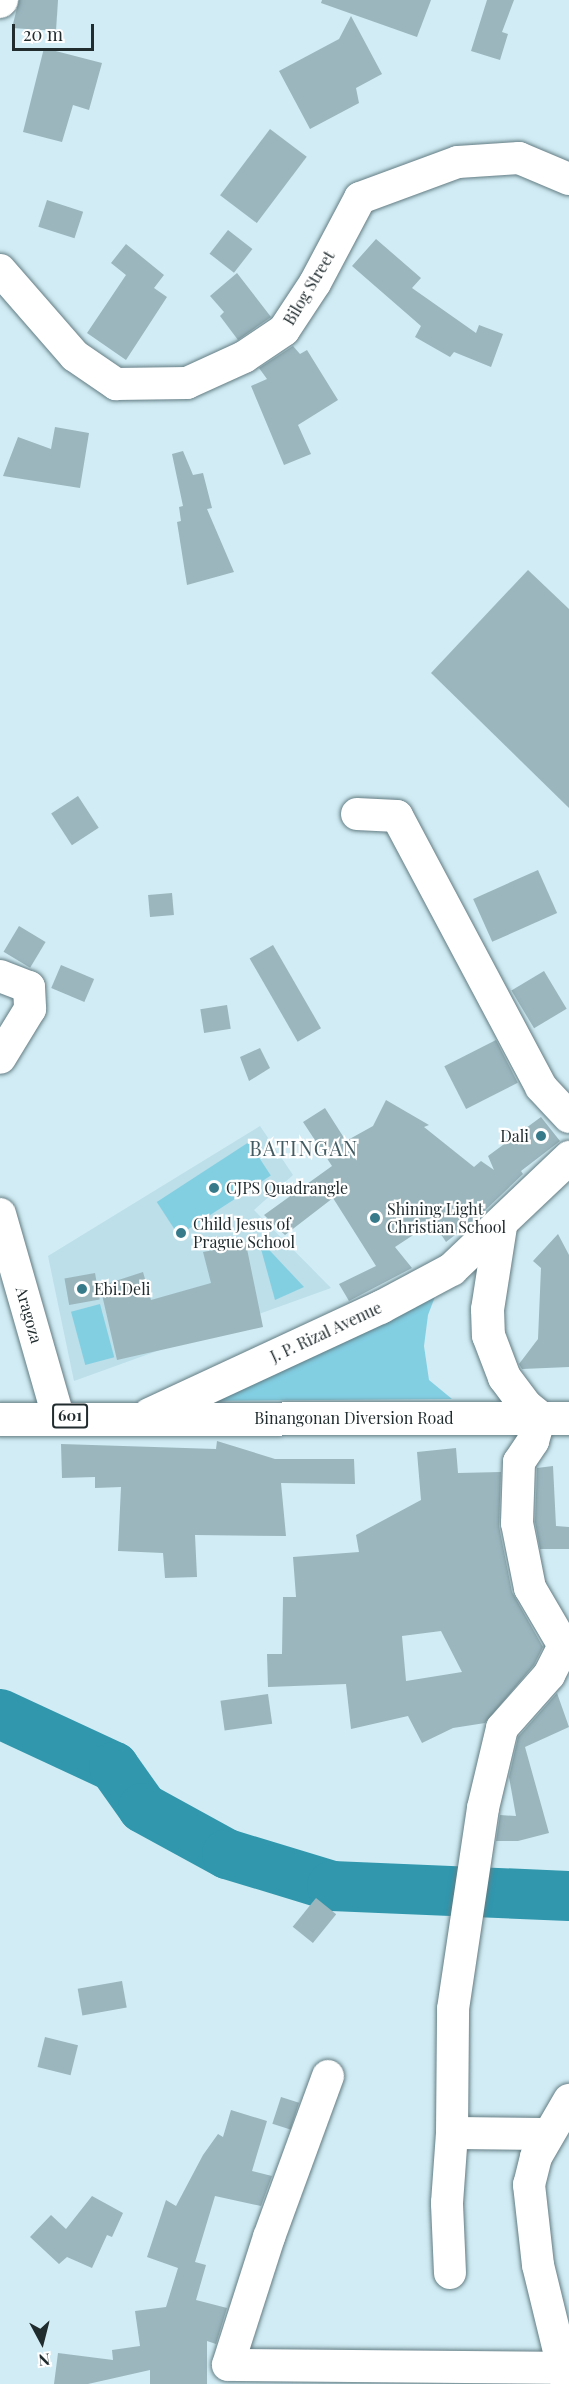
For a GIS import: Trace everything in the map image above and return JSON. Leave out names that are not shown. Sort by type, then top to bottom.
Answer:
[{"type":"main road","name":"J. P. Rizal Avenue","points":[[139,1419],[380,1307],[451,1269],[500,1226],[569,1157]]},
{"type":"main road","points":[[500,1226],[486,1309],[488,1335],[504,1377],[554,1418]]},
{"type":"main road","name":"601","points":[[0,1419],[57,1416],[139,1419]]},
{"type":"main road","name":"Binangonan Diversion Road","points":[[139,1419],[554,1418]]},
{"type":"street","name":"Bilog Street","points":[[0,270],[75,356],[116,384],[187,383],[244,357],[284,330],[315,284],[360,198],[458,162],[519,158],[569,179]]},
{"type":"street","points":[[357,814],[397,816],[541,1087],[569,1117]]},
{"type":"street","points":[[0,976],[29,987],[30,1009],[0,1058]]},
{"type":"street","name":"Aragoza","points":[[0,1214],[57,1416]]},
{"type":"street","points":[[450,2273],[447,2203],[452,2133],[453,2009],[493,1759],[502,1728],[549,1675],[564,1646],[530,1588],[517,1522],[519,1462],[554,1418]]},
{"type":"street","points":[[328,2076],[269,2237],[228,2365],[564,2376],[530,2215],[529,2185],[536,2157],[569,2100]]},
{"type":"street","points":[[452,2133],[548,2133]]},
{"type":"shaded area","name":"Child Jesus of Prague School","points":[[260,1126],[293,1175],[254,1210],[331,1288],[74,1381],[48,1256]]},
{"type":"shaded area","name":"CJPS Quadrangle","points":[[249,1142],[271,1176],[179,1235],[157,1202]]},
{"type":"shaded area","points":[[258,1238],[304,1287],[275,1300]]},
{"type":"shaded area","points":[[444,1273],[428,1315],[424,1346],[429,1380],[452,1399],[183,1401]]},
{"type":"shaded area","points":[[100,1304],[114,1357],[85,1365],[71,1312]]},
{"type":"building","points":[[19,0],[58,0],[56,31],[12,28]]},
{"type":"building","points":[[322,0],[431,0],[417,37],[321,3]]},
{"type":"building","points":[[487,0],[514,0],[502,32],[508,34],[500,60],[471,51]]},
{"type":"building","points":[[351,16],[382,74],[356,88],[359,103],[310,129],[279,71],[339,39]]},
{"type":"building","points":[[44,48],[102,63],[89,110],[73,105],[62,142],[23,132]]},
{"type":"building","points":[[270,129],[307,157],[257,223],[220,195]]},
{"type":"building","points":[[47,200],[83,212],[74,238],[38,227]]},
{"type":"building","points":[[228,230],[252,249],[234,273],[210,254]]},
{"type":"building","points":[[376,239],[421,278],[412,288],[476,333],[479,325],[503,334],[491,367],[454,352],[450,357],[415,337],[421,326],[352,266]]},
{"type":"building","points":[[126,244],[164,275],[154,288],[167,297],[126,360],[87,333],[126,275],[111,263]]},
{"type":"building","points":[[237,273],[271,317],[238,340],[220,316],[224,312],[210,296]]},
{"type":"building","points":[[293,346],[300,354],[307,350],[338,400],[298,425],[311,454],[284,465],[251,386],[267,379],[259,368]]},
{"type":"building","points":[[55,427],[89,433],[80,488],[3,476],[18,437],[51,449]]},
{"type":"building","points":[[183,451],[193,475],[203,473],[212,508],[207,509],[234,572],[187,585],[177,522],[181,521],[179,507],[183,506],[172,454]]},
{"type":"building","points":[[528,570],[569,609],[569,808],[431,673]]},
{"type":"building","points":[[78,796],[99,828],[72,845],[51,813]]},
{"type":"building","points":[[538,870],[557,913],[492,942],[473,899]]},
{"type":"building","points":[[172,893],[174,915],[150,917],[148,895]]},
{"type":"building","points":[[19,926],[46,942],[30,968],[4,952]]},
{"type":"building","points":[[273,945],[321,1028],[298,1042],[250,958]]},
{"type":"building","points":[[61,965],[94,979],[84,1002],[51,988]]},
{"type":"building","points":[[544,971],[567,1009],[534,1028],[511,991]]},
{"type":"building","points":[[227,1005],[231,1029],[204,1033],[200,1009]]},
{"type":"building","points":[[496,1040],[518,1083],[466,1109],[444,1066]]},
{"type":"building","points":[[260,1048],[270,1068],[249,1081],[240,1057]]},
{"type":"building","points":[[386,1100],[429,1125],[424,1127],[474,1167],[481,1161],[494,1170],[488,1156],[541,1117],[560,1141],[521,1171],[523,1174],[477,1218],[446,1242],[433,1222],[395,1247],[412,1268],[349,1301],[339,1284],[376,1266],[333,1198],[285,1235],[264,1215],[332,1166],[303,1122],[325,1108],[346,1141],[373,1126]]},
{"type":"building","points":[[558,1234],[569,1255],[569,1367],[522,1369],[519,1364],[538,1339],[541,1268],[533,1261]]},
{"type":"building","points":[[246,1244],[263,1327],[117,1360],[100,1286],[143,1272],[151,1300],[211,1283],[203,1252]]},
{"type":"building","name":"Ebi.Deli","points":[[95,1273],[100,1300],[69,1305],[64,1278]]},
{"type":"building","points":[[217,1441],[275,1459],[354,1459],[355,1484],[281,1483],[286,1536],[195,1535],[197,1577],[165,1578],[163,1553],[118,1551],[121,1487],[95,1488],[95,1477],[62,1478],[61,1444],[216,1449]]},
{"type":"building","points":[[456,1448],[458,1473],[501,1472],[499,1526],[512,1592],[543,1647],[534,1665],[485,1723],[453,1728],[422,1743],[408,1716],[351,1729],[346,1684],[268,1687],[267,1654],[282,1654],[283,1597],[296,1597],[293,1557],[359,1552],[356,1535],[421,1500],[417,1452]],"holes":[[[441,1631],[462,1672],[406,1681],[402,1636]]]},
{"type":"building","points":[[553,1466],[556,1526],[569,1527],[569,1549],[540,1549],[535,1522],[537,1468]]},
{"type":"building","points":[[557,1693],[569,1727],[525,1747],[549,1833],[518,1841],[496,1841],[500,1815],[516,1816],[509,1777],[518,1737]]},
{"type":"building","points":[[268,1694],[272,1724],[225,1730],[220,1701]]},
{"type":"building","points":[[316,1898],[336,1914],[313,1943],[293,1927]]},
{"type":"building","points":[[122,1981],[127,2008],[82,2015],[78,1989]]},
{"type":"building","points":[[45,2037],[78,2045],[70,2075],[38,2067]]},
{"type":"building","points":[[281,2097],[299,2103],[290,2130],[272,2124]]},
{"type":"building","points":[[231,2110],[267,2121],[252,2171],[272,2176],[261,2206],[215,2196],[195,2262],[206,2265],[196,2300],[227,2308],[216,2344],[207,2341],[207,2384],[150,2384],[150,2370],[88,2384],[54,2384],[58,2353],[113,2360],[112,2350],[140,2346],[135,2311],[166,2307],[178,2268],[147,2257],[166,2200],[176,2206],[203,2155],[218,2134],[223,2137]]},
{"type":"building","points":[[92,2196],[123,2213],[112,2237],[107,2235],[92,2268],[67,2257],[59,2264],[30,2237],[51,2215],[66,2229]]},
{"type":"waterway","points":[[0,1714],[114,1767],[143,1808],[227,1854],[332,1886],[569,1896]]},
{"type":"place","name":"Dali","points":[[541,1136]]},
{"type":"place","name":"CJPS Quadrangle","points":[[214,1188]]},
{"type":"place","name":"Shining Light Christian School","points":[[375,1218]]},
{"type":"place","name":"Child Jesus of Prague School","points":[[181,1233]]},
{"type":"place","name":"Ebi.Deli","points":[[82,1289]]},
{"type":"district","name":"BATINGAN","points":[[304,1147]]}]
